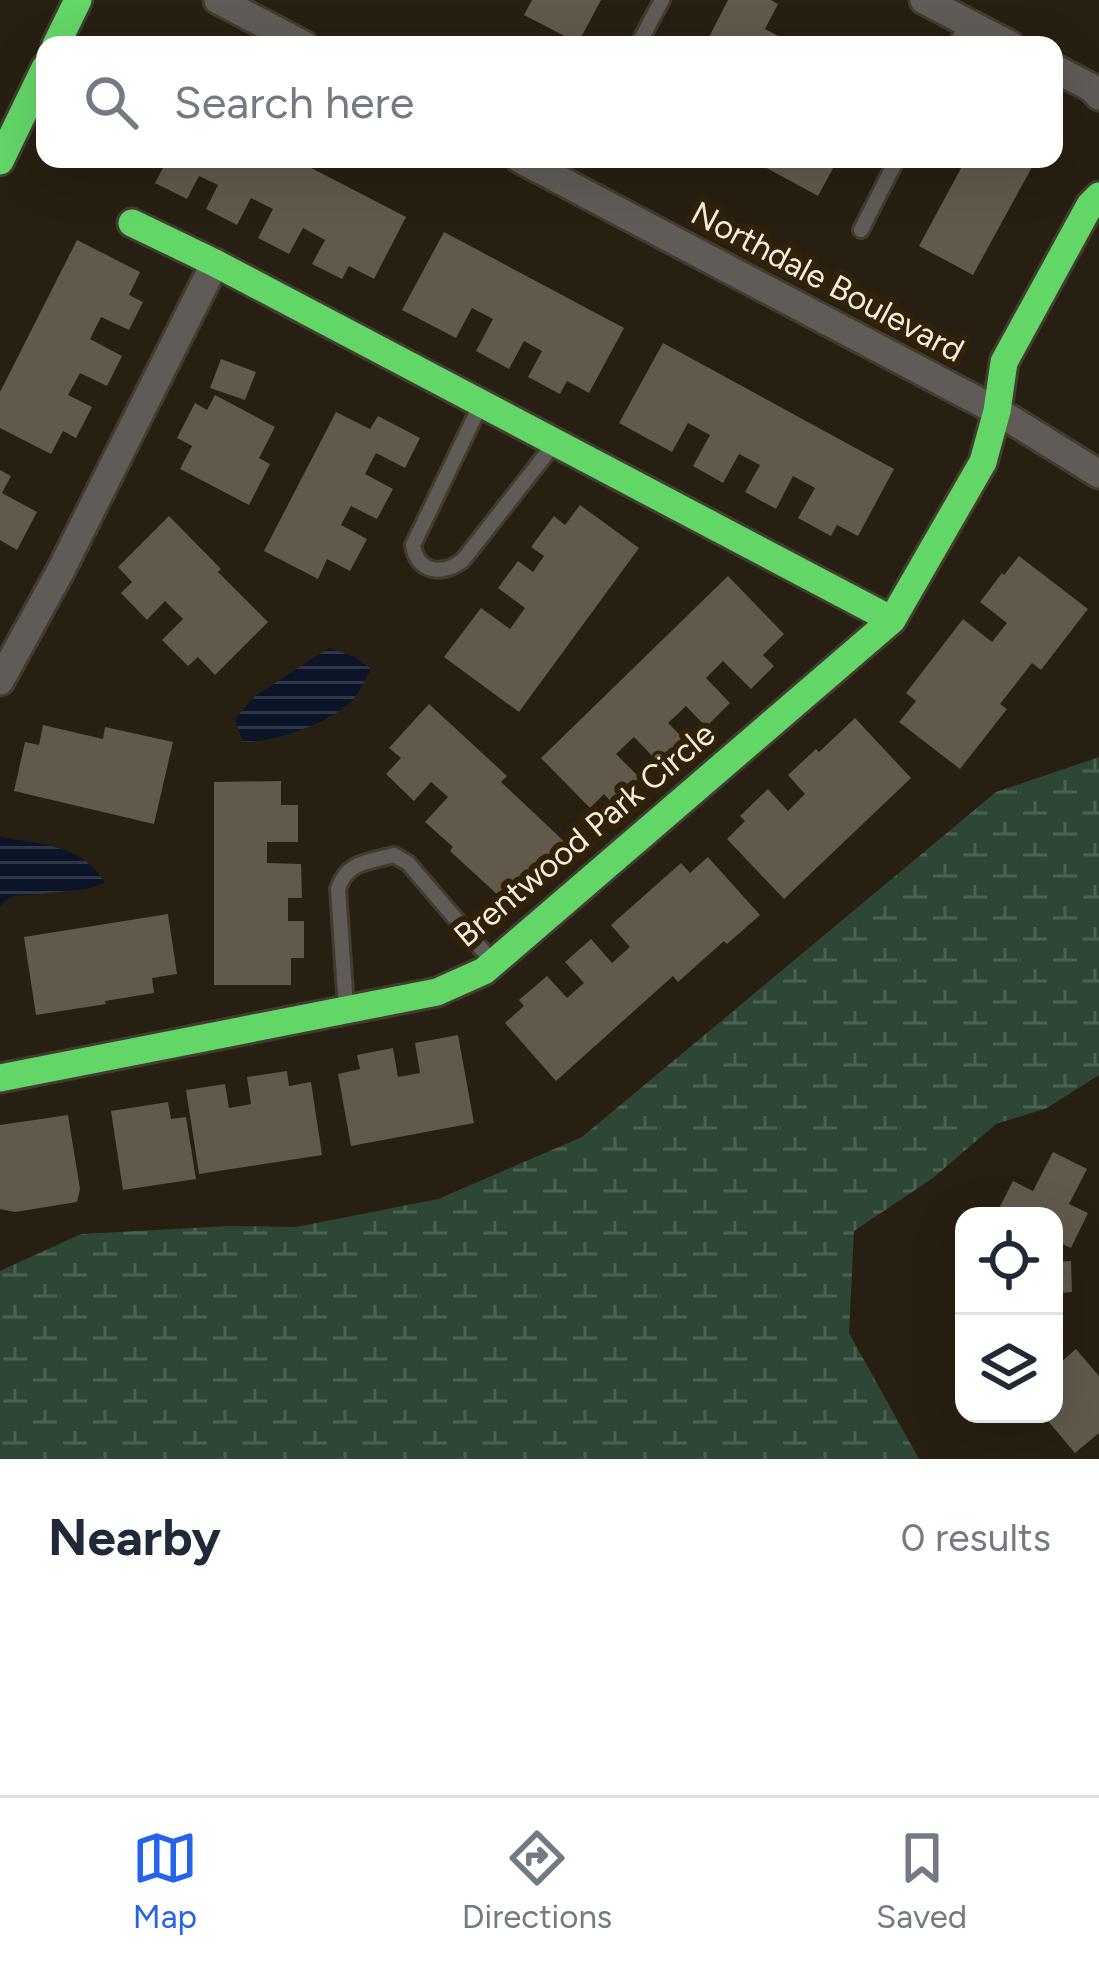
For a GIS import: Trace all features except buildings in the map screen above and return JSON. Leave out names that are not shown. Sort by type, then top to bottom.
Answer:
[{"type":"street","points":[[60,36],[78,0]]},
{"type":"street","points":[[218,0],[287,36]]},
{"type":"street","points":[[924,0],[962,34]]},
{"type":"street","points":[[1063,73],[1099,96]]},
{"type":"street","points":[[0,161],[36,87]]},
{"type":"street","name":"Northdale Boulevard","points":[[537,168],[998,411],[1099,474]]},
{"type":"street","name":"Brentwood Park Circle","points":[[0,1078],[437,992],[484,971],[892,620],[983,462],[998,411],[1004,362],[1099,196]]},
{"type":"street","points":[[132,223],[892,620]]},
{"type":"street","points":[[0,681],[215,263]]},
{"type":"lane","points":[[643,36],[662,0]]},
{"type":"lane","points":[[861,230],[892,168]]},
{"type":"lane","points":[[481,403],[413,544],[425,566],[440,572],[463,560],[555,442]]},
{"type":"lane","points":[[346,1009],[338,889],[351,867],[394,855],[408,863],[493,963]]},
{"type":"green space","points":[[1099,757],[1099,1075],[1047,1108],[996,1124],[933,1178],[854,1231],[849,1333],[919,1459],[0,1459],[0,1271],[81,1234],[296,1227],[438,1199],[582,1137],[996,792]]},
{"type":"water","points":[[329,648],[371,669],[351,702],[300,730],[243,742],[235,719],[255,696]]},
{"type":"water","points":[[0,837],[73,854],[105,883],[9,897],[0,906]]},
{"type":"traffic: fast","points":[[60,36],[78,0]]},
{"type":"traffic: fast","points":[[0,161],[36,87]]},
{"type":"traffic: fast","points":[[0,1078],[437,992],[484,971],[892,620],[983,462],[1004,362],[1099,196]]},
{"type":"traffic: fast","points":[[132,223],[892,620]]}]
